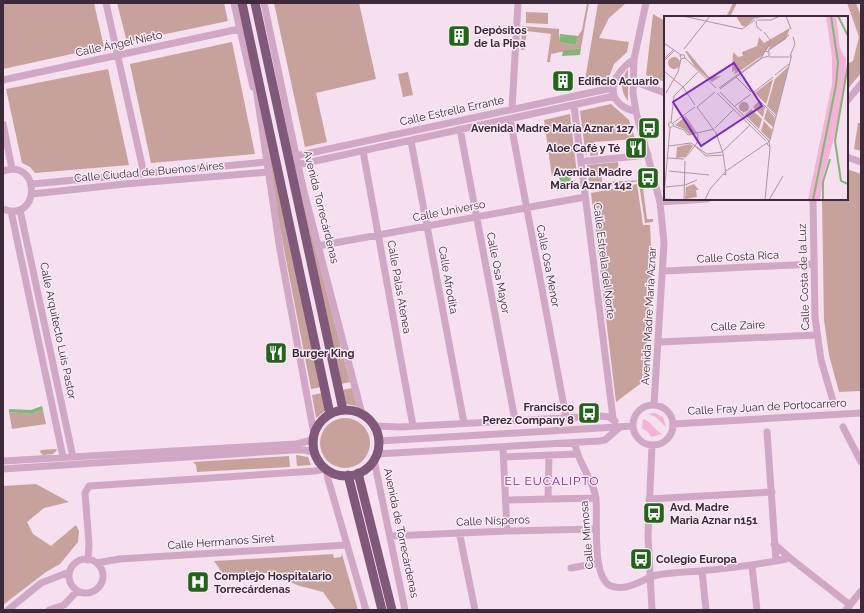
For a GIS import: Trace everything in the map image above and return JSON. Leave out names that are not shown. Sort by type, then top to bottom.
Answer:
[{"type":"main road","points":[[242,3],[330,414]]},
{"type":"main road","name":"Avenida Torrecárdenas","points":[[255,3],[343,410]]},
{"type":"main road","points":[[343,410],[362,414],[375,426],[379,441],[376,457],[358,473],[348,475],[327,470],[313,452],[313,437],[320,422],[330,414],[343,410]]},
{"type":"main road","points":[[358,473],[392,610]]},
{"type":"main road","points":[[348,475],[382,610]]},
{"type":"street","points":[[106,3],[144,174]]},
{"type":"street","points":[[234,3],[258,108]]},
{"type":"street","name":"Avenida Torrecárdenas","points":[[264,3],[298,165],[362,414]]},
{"type":"street","points":[[512,109],[518,3]]},
{"type":"street","name":"Avenida Madre María Aznar","points":[[646,3],[634,59],[633,81],[636,112],[660,202],[664,243],[664,271],[654,405]]},
{"type":"street","name":"Calle Ángel Nieto","points":[[3,80],[239,29]]},
{"type":"street","points":[[3,461],[296,444],[313,437],[266,162],[249,36]]},
{"type":"street","points":[[634,59],[617,76],[612,88],[614,96],[628,110],[636,112]]},
{"type":"street","points":[[633,81],[664,93]]},
{"type":"street","points":[[848,100],[861,84]]},
{"type":"street","name":"Calle Estrella Errante","points":[[296,156],[612,88]]},
{"type":"street","name":"Calle Estrella Errante","points":[[298,165],[574,106],[614,96]]},
{"type":"street","name":"Calle Estrella del Norte","points":[[574,106],[613,418]]},
{"type":"street","name":"Calle Osa Menor","points":[[510,119],[566,417]]},
{"type":"street","points":[[3,124],[12,169]]},
{"type":"street","name":"Calle Osa Mayor","points":[[460,130],[514,420]]},
{"type":"street","name":"Calle Afrodita","points":[[411,141],[464,423]]},
{"type":"street","name":"Calle Palas Atenea","points":[[363,151],[413,426]]},
{"type":"street","points":[[312,153],[314,162]]},
{"type":"street","points":[[587,161],[648,155]]},
{"type":"street","points":[[848,157],[861,162]]},
{"type":"street","name":"Calle Ciudad de Buenos Aires","points":[[32,184],[266,162]]},
{"type":"street","points":[[3,171],[12,169],[24,174],[32,184],[32,194],[26,206],[20,210],[11,211],[3,209]]},
{"type":"street","name":"Calle Ciudad de Buenos Aires","points":[[32,194],[125,184],[268,172]]},
{"type":"street","name":"Calle Universo","points":[[318,246],[585,197]]},
{"type":"street","points":[[660,202],[691,200]]},
{"type":"street","name":"Calle Costa de la Luz","points":[[813,200],[817,335],[823,365],[833,401]]},
{"type":"street","name":"Calle Arquitecto Luis Pastor","points":[[20,210],[73,457]]},
{"type":"street","name":"Calle Arquitecto Luis Pastor","points":[[11,211],[63,457]]},
{"type":"street","name":"Calle Costa Rica","points":[[664,271],[814,264]]},
{"type":"street","name":"Calle Zaire","points":[[659,342],[817,335]]},
{"type":"street","points":[[654,405],[668,410],[672,417],[673,424],[672,431],[668,438],[661,443],[652,445],[640,440],[633,426],[634,418],[638,411],[646,406],[654,405]]},
{"type":"street","name":"Calle Fray Juan de Portocarrero","points":[[673,424],[861,413]]},
{"type":"street","points":[[375,426],[383,428],[601,416],[613,418],[620,427]]},
{"type":"street","points":[[379,441],[633,426]]},
{"type":"street","points":[[376,457],[605,440],[620,427]]},
{"type":"street","points":[[843,427],[861,462]]},
{"type":"street","points":[[767,432],[776,561]]},
{"type":"street","name":"Calle Mimosa","points":[[575,443],[576,454],[596,498],[598,563],[604,579],[610,586],[620,587],[637,584],[649,578]]},
{"type":"street","points":[[652,445],[649,499],[649,578],[652,610]]},
{"type":"street","points":[[503,448],[507,531]]},
{"type":"street","points":[[3,468],[293,450],[313,452]]},
{"type":"street","points":[[504,457],[576,454]]},
{"type":"street","points":[[548,499],[549,455]]},
{"type":"street","name":"Avenida de Torrecárdenas","points":[[376,457],[405,610]]},
{"type":"street","points":[[88,560],[89,544],[85,493],[87,487],[96,485],[315,472],[327,470],[326,474],[366,610]]},
{"type":"street","points":[[649,499],[772,492]]},
{"type":"street","points":[[506,500],[596,498]]},
{"type":"street","name":"Calle Nísperos","points":[[390,536],[596,529]]},
{"type":"street","points":[[458,533],[460,536],[475,610]]},
{"type":"street","points":[[774,544],[848,608],[861,591]]},
{"type":"street","name":"Calle Hermanos Siret","points":[[96,563],[119,559],[346,545]]},
{"type":"street","points":[[649,578],[658,575],[752,566],[790,558]]},
{"type":"street","points":[[8,610],[41,583],[69,572],[76,562],[88,560],[96,563],[102,572],[103,577],[100,585],[90,592],[77,591],[71,584],[69,572]]},
{"type":"street","points":[[571,568],[598,563]]},
{"type":"street","points":[[752,566],[757,610]]},
{"type":"street","points":[[702,571],[706,610]]},
{"type":"street","points":[[49,610],[64,604],[77,591]]},
{"type":"shaded area","points":[[3,3],[94,3],[104,47],[3,69]]},
{"type":"shaded area","points":[[117,3],[224,3],[228,21],[127,42]]},
{"type":"shaded area","points":[[259,3],[300,189],[350,382],[341,384]]},
{"type":"shaded area","points":[[274,3],[359,3],[376,79],[316,93],[327,142],[305,147]]},
{"type":"shaded area","points":[[587,3],[589,3],[581,48],[551,54],[550,62],[547,62],[551,34],[527,31],[524,50],[521,50],[522,26],[559,29],[559,42],[576,45],[578,36],[582,30]]},
{"type":"shaded area","points":[[598,3],[626,3],[609,18],[599,38],[629,42],[627,52],[614,64],[608,80],[584,86]]},
{"type":"shaded area","points":[[733,3],[737,3],[730,16],[726,16]]},
{"type":"shaded area","points":[[847,3],[856,3],[861,16],[861,73],[848,89],[848,64],[853,61],[859,37]]},
{"type":"shaded area","points":[[526,12],[548,13],[548,24],[526,23]]},
{"type":"shaded area","points":[[653,14],[664,20],[664,82],[646,75]]},
{"type":"shaded area","points":[[560,34],[578,36],[576,45],[559,42]]},
{"type":"shaded area","points":[[232,42],[255,154],[151,163],[130,64]]},
{"type":"shaded area","points":[[581,48],[580,55],[562,56],[563,51]]},
{"type":"shaded area","points":[[108,69],[129,165],[35,173],[30,167],[22,163],[6,89]]},
{"type":"shaded area","points":[[628,69],[628,101],[622,89],[622,81]]},
{"type":"shaded area","points":[[408,72],[413,95],[403,97],[398,74]]},
{"type":"shaded area","points":[[611,104],[629,120],[635,139],[594,142],[594,147],[598,147],[598,155],[590,156],[590,153],[587,153],[586,157],[580,111]]},
{"type":"shaded area","points":[[570,114],[577,174],[552,177],[544,120]]},
{"type":"shaded area","points":[[858,123],[861,123],[861,151],[854,149]]},
{"type":"shaded area","points":[[267,137],[322,387],[311,389],[278,218]]},
{"type":"shaded area","points":[[618,162],[619,173],[602,171],[602,182],[645,180],[590,190],[587,165]]},
{"type":"shaded area","points":[[848,169],[861,174],[861,391],[839,392],[829,355],[824,320],[822,200],[848,200]]},
{"type":"shaded area","points":[[570,175],[571,181],[560,183],[559,176]]},
{"type":"shaded area","points":[[646,182],[647,187],[643,188],[647,219],[653,219],[653,222],[645,223],[639,184]]},
{"type":"shaded area","points":[[637,184],[643,225],[650,225],[652,264],[644,381],[616,402],[591,193]]},
{"type":"shaded area","points":[[352,388],[357,406],[346,404],[342,390]]},
{"type":"shaded area","points":[[323,393],[326,410],[316,418],[312,395]]},
{"type":"shaded area","points":[[42,406],[43,410],[32,414],[9,412],[9,409],[31,410]]},
{"type":"shaded area","points":[[43,410],[46,424],[12,429],[9,412],[32,414]]},
{"type":"shaded area","points":[[340,418],[350,418],[363,425],[370,438],[370,448],[363,461],[350,468],[340,468],[331,464],[324,457],[320,448],[320,438],[324,429],[331,422]]},
{"type":"shaded area","points":[[41,450],[57,450],[53,454],[43,455],[40,452]]},
{"type":"shaded area","points":[[296,455],[308,457],[311,465],[297,466]]},
{"type":"shaded area","points":[[289,456],[290,467],[197,472],[196,465],[193,462]]},
{"type":"shaded area","points":[[36,484],[69,502],[44,508],[27,522],[33,534],[51,546],[76,525],[79,531],[78,542],[60,564],[46,572],[3,605],[3,486]]},
{"type":"shaded area","points":[[333,554],[334,558],[341,557],[342,554],[358,610],[336,610],[323,592],[300,586],[267,573],[249,573],[226,578],[214,561]]},
{"type":"sand","points":[[655,413],[663,417],[666,427],[656,417],[648,414]]},
{"type":"sand","points":[[643,419],[662,434],[651,437],[648,432],[642,428]]},
{"type":"place","name":"Depósitos de la Pipa","points":[[459,36]]},
{"type":"place","name":"Edificio Acuario","points":[[563,81]]},
{"type":"place","name":"Avenida Madre María Aznar 127","points":[[649,128]]},
{"type":"place","name":"Aloe Café y Té","points":[[636,148]]},
{"type":"place","name":"Avenida Madre María Aznar 142","points":[[648,178]]},
{"type":"place","name":"Burger King","points":[[276,353]]},
{"type":"place","name":"Francisco Perez Company 8","points":[[589,413]]},
{"type":"place","name":"Avd. Madre Maria Aznar n151","points":[[654,513]]},
{"type":"place","name":"Colegio Europa","points":[[641,559]]},
{"type":"place","name":"Complejo Hospitalario Torrecárdenas","points":[[198,582]]},
{"type":"district","name":"EL EUCALIPTO","points":[[552,481]]}]
